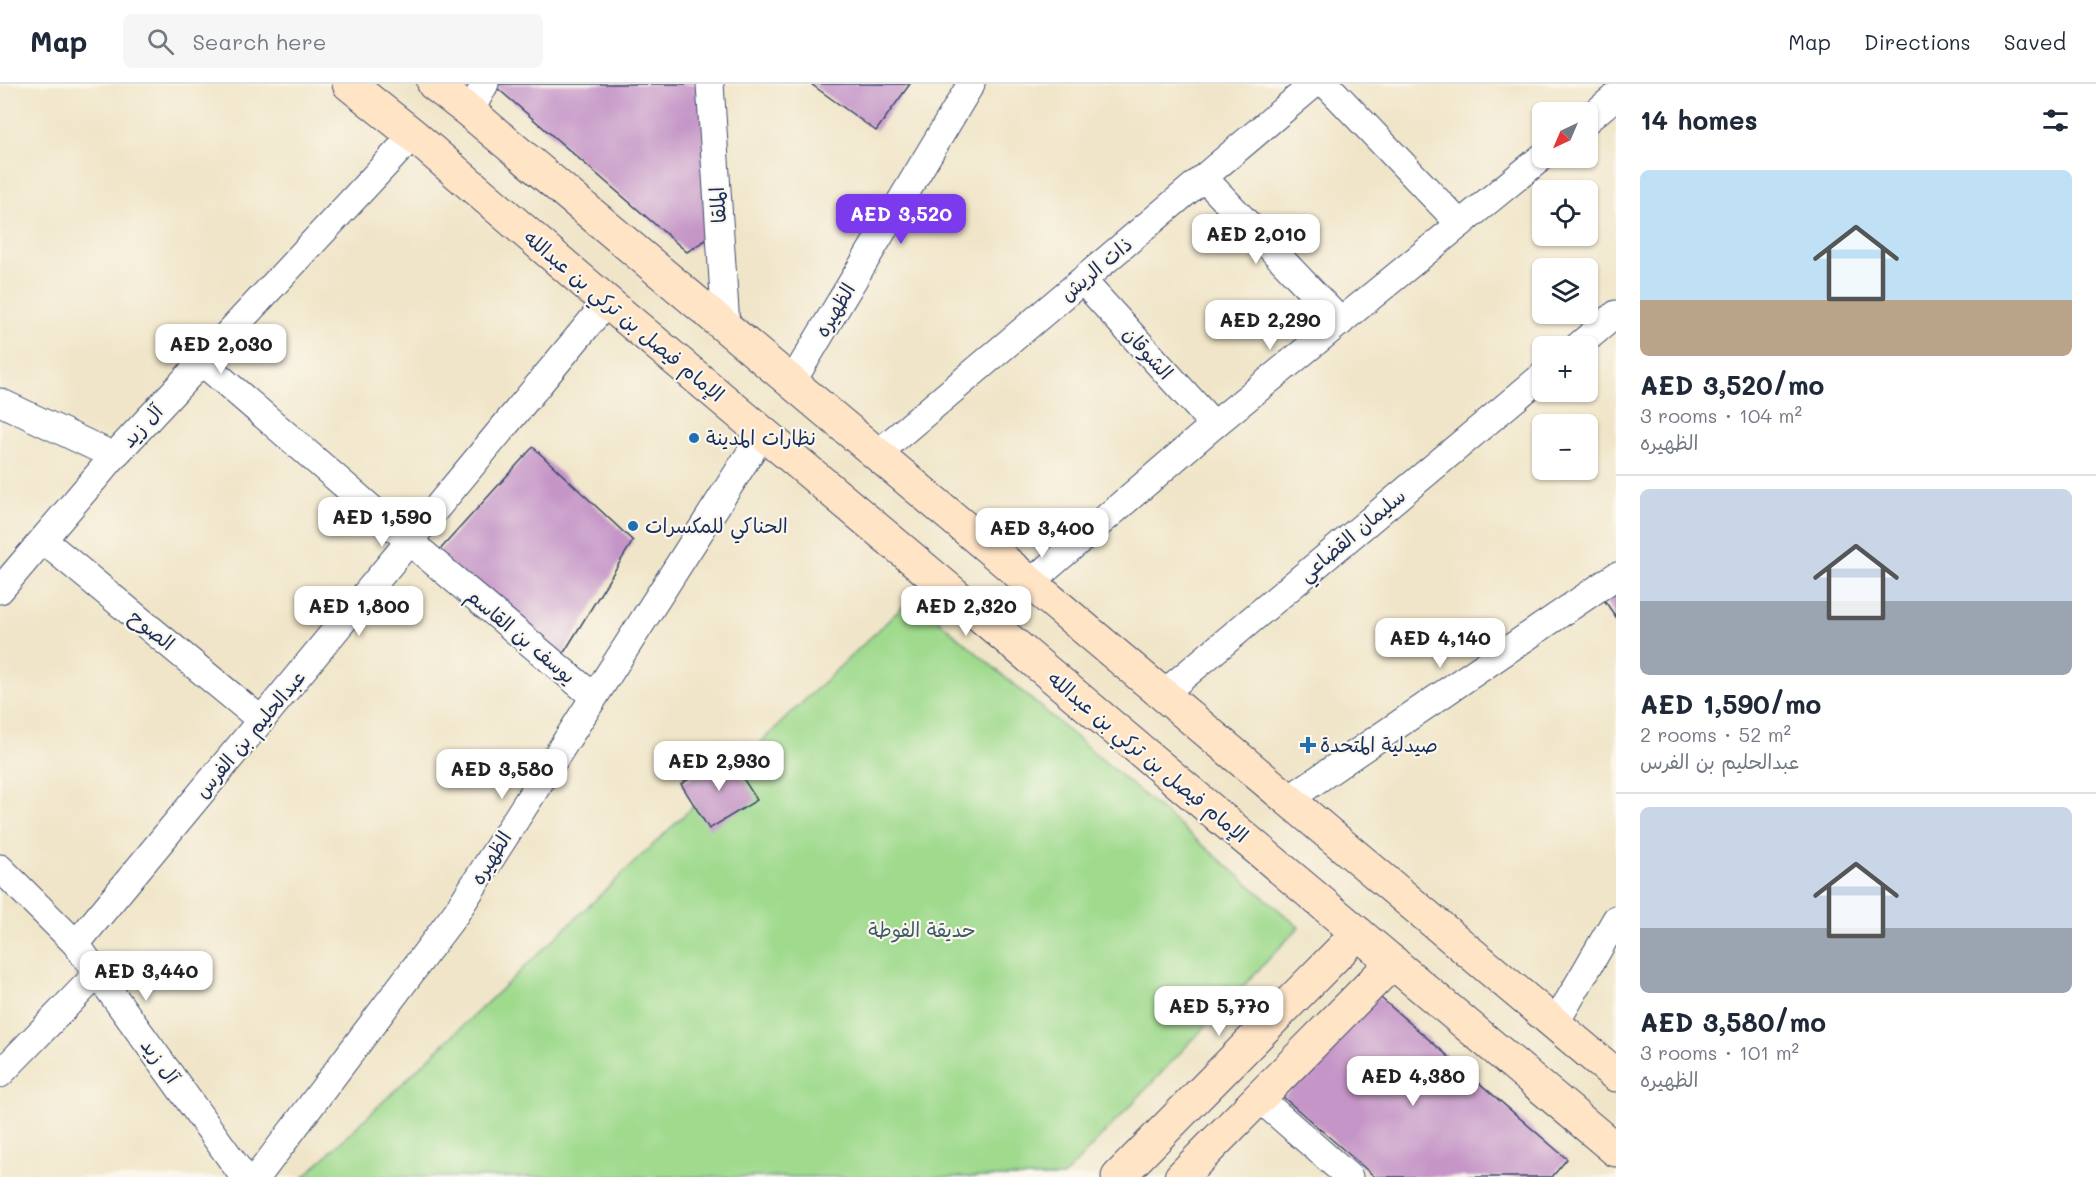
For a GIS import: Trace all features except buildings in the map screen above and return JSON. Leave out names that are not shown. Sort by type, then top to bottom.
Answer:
[{"type":"main road","name":"الإمام فيصل بن تركي بن عبدالله","points":[[350,84],[1616,1150]]},
{"type":"main road","points":[[434,84],[477,98],[726,326],[1616,1075]]},
{"type":"main road","points":[[1118,1177],[1358,933]]},
{"type":"main road","points":[[1181,1177],[1393,962]]},
{"type":"street","name":"الملقا","points":[[710,84],[726,326]]},
{"type":"street","name":"الظهيره","points":[[792,382],[971,84]]},
{"type":"street","name":"ذات الريش","points":[[878,454],[1314,84]]},
{"type":"street","points":[[1326,84],[1460,224]]},
{"type":"street","points":[[1598,111],[1616,96]]},
{"type":"street","name":"آل زيد","points":[[0,590],[114,456],[413,135]]},
{"type":"street","points":[[1030,583],[1214,425],[1532,165]]},
{"type":"street","points":[[1204,178],[1341,322]]},
{"type":"street","name":"الشوقان","points":[[1083,281],[1214,425]]},
{"type":"street","name":"عبدالحليم بن الفرس","points":[[76,944],[607,302]]},
{"type":"street","points":[[1590,336],[1616,314]]},
{"type":"street","name":"يوسف بن القاسم","points":[[202,362],[594,697]]},
{"type":"street","name":"سليمان القضاعي","points":[[1163,694],[1532,384]]},
{"type":"street","points":[[0,402],[114,456]]},
{"type":"street","name":"الظهيره","points":[[257,1177],[456,913],[763,433]]},
{"type":"street","name":"الصوح","points":[[43,540],[261,720]]},
{"type":"street","points":[[1288,800],[1616,576]]},
{"type":"street","name":"آل زيد","points":[[0,868],[76,944],[244,1177]]},
{"type":"street","points":[[1555,1024],[1616,919]]},
{"type":"street","points":[[0,1074],[98,973]]},
{"type":"street","points":[[1259,1098],[1349,1177]]},
{"type":"green space","name":"حديقة الفوطة","points":[[912,598],[1299,927],[1063,1177],[304,1177]]},
{"type":"place","name":"نظارات المدينة","points":[[694,438]]},
{"type":"place","name":"الحناكي للمكسرات","points":[[633,526]]},
{"type":"place","name":"صيدلية المتحدة","points":[[1308,745]]}]
